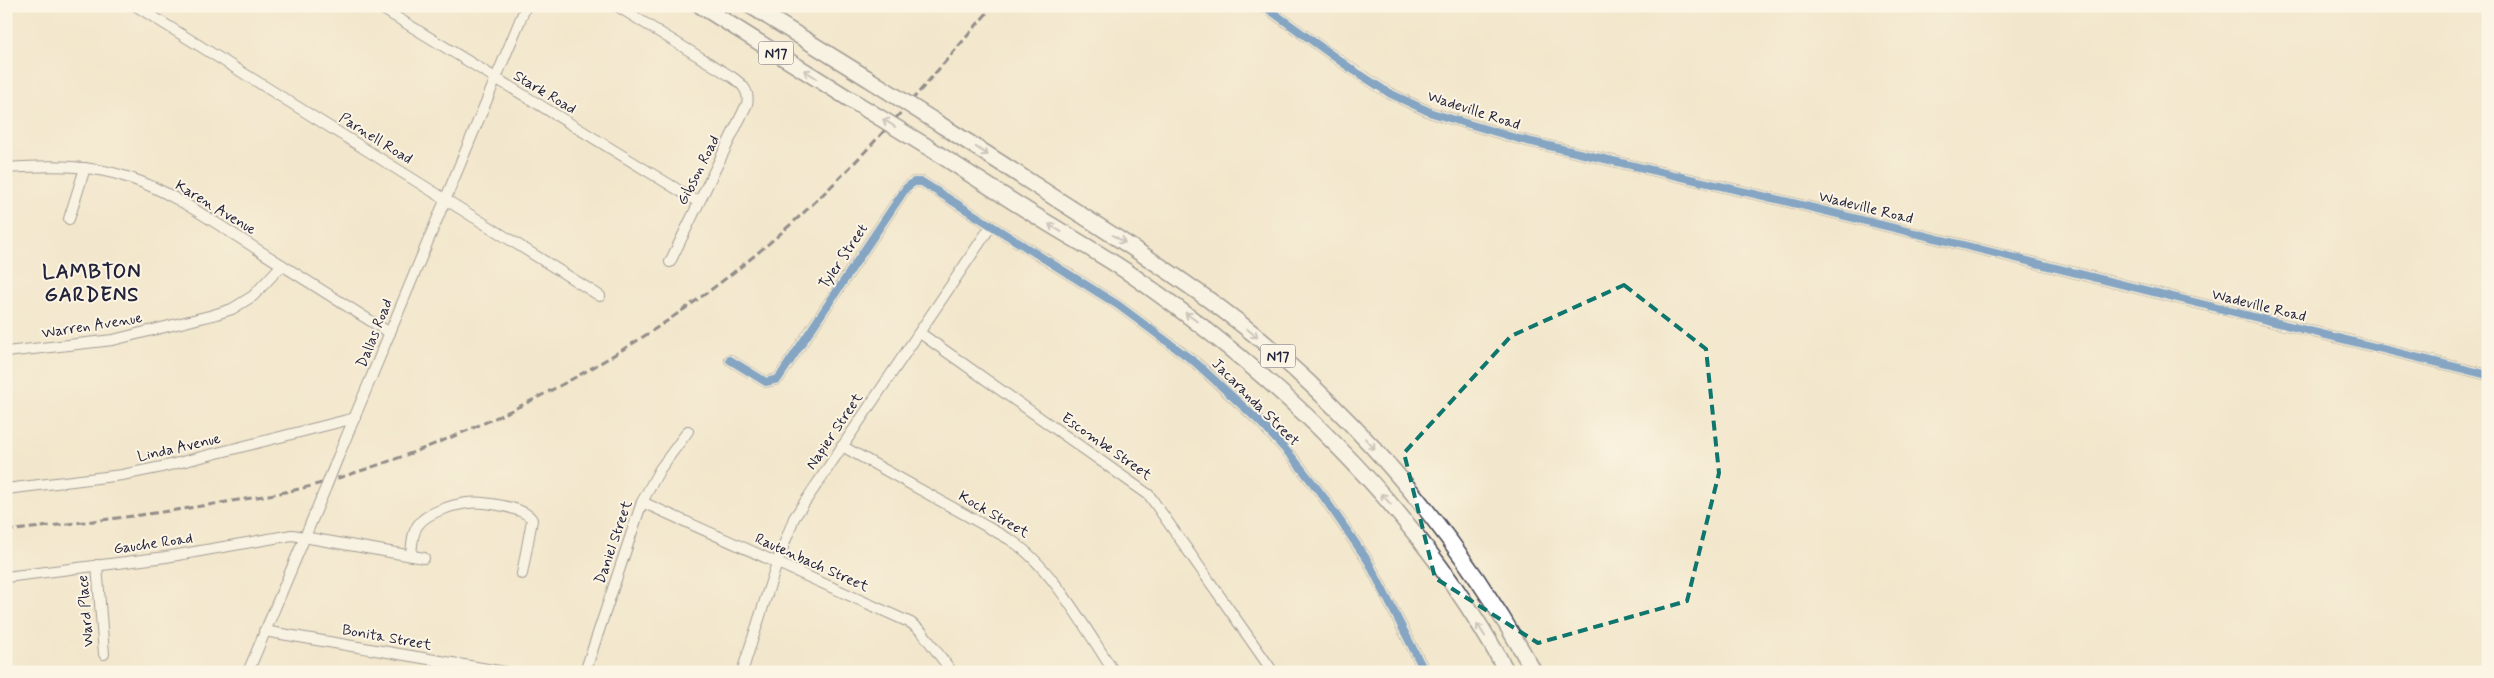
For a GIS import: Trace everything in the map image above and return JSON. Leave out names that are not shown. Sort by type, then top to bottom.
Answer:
[{"type":"highway","name":"N17","points":[[701,6],[1128,272],[1237,352],[1295,403],[1350,458],[1392,506],[1438,564],[1507,672]]},
{"type":"highway","name":"N17","points":[[751,6],[942,125],[1202,294],[1254,335],[1314,387],[1367,440],[1449,539],[1487,593],[1534,672]]},
{"type":"street","name":"Parnell Road","points":[[136,6],[600,296]]},
{"type":"street","name":"Stark Road","points":[[378,6],[698,202]]},
{"type":"street","name":"Dallas Road","points":[[248,672],[526,6]]},
{"type":"street","name":"Gibson Road","points":[[616,6],[732,77],[746,91],[747,104],[670,262]]},
{"type":"street","name":"Wadeville Road","points":[[1264,6],[1350,68],[1389,93],[1432,113],[1520,139],[1811,208],[2488,375]]},
{"type":"street","name":"Karen Avenue","points":[[6,168],[63,166],[85,168],[130,178],[160,190],[390,333]]},
{"type":"street","points":[[69,219],[85,168]]},
{"type":"street","name":"Tyler Street","points":[[730,360],[766,382],[778,378],[910,184],[922,182],[991,226]]},
{"type":"street","name":"Napier Street","points":[[742,672],[777,563],[794,518],[991,226]]},
{"type":"street","name":"Jacaranda Street","points":[[991,226],[1086,284],[1162,336],[1196,363],[1260,422],[1293,458],[1363,554],[1409,636],[1425,672]]},
{"type":"street","name":"Warren Avenue","points":[[6,352],[113,340],[213,315],[232,309],[253,296],[282,265]]},
{"type":"street","name":"Escombe Street","points":[[920,333],[1149,495],[1273,672]]},
{"type":"street","name":"Linda Avenue","points":[[6,490],[122,475],[162,467],[355,418]]},
{"type":"street","name":"Daniel Street","points":[[585,672],[642,502],[660,470],[688,431]]},
{"type":"street","name":"Kock Street","points":[[842,446],[1029,552],[1047,573],[1114,672]]},
{"type":"street","points":[[411,555],[418,524],[438,512],[459,504],[474,502],[528,513],[532,520],[522,574]]},
{"type":"street","name":"Rautenbach Street","points":[[642,502],[911,623],[922,632],[952,672]]},
{"type":"street","name":"Gauche Road","points":[[6,577],[166,557],[281,536],[304,538],[424,558]]},
{"type":"street","name":"Ward Place","points":[[96,566],[104,654]]},
{"type":"street","name":"Bonita Street","points":[[264,632],[505,672]]},
{"type":"highlighted area","points":[[1624,285],[1706,349],[1719,473],[1687,601],[1538,643],[1435,578],[1404,453],[1511,336]]},
{"type":"railway","points":[[6,531],[167,511],[266,496],[311,486],[381,464],[450,438],[517,408],[582,374],[645,336],[705,294],[762,249],[817,200],[863,154],[993,6]]},
{"type":"cycle path","points":[[1264,6],[1350,68],[1389,93],[1432,113],[1519,139],[1793,203],[2488,375]]},
{"type":"cycle path","points":[[730,360],[766,382],[778,379],[906,188],[914,182],[922,182],[1118,305],[1196,363],[1260,422],[1293,458],[1323,496],[1368,561],[1425,672]]},
{"type":"district","name":"LAMBTON GARDENS","points":[[92,282]]}]
